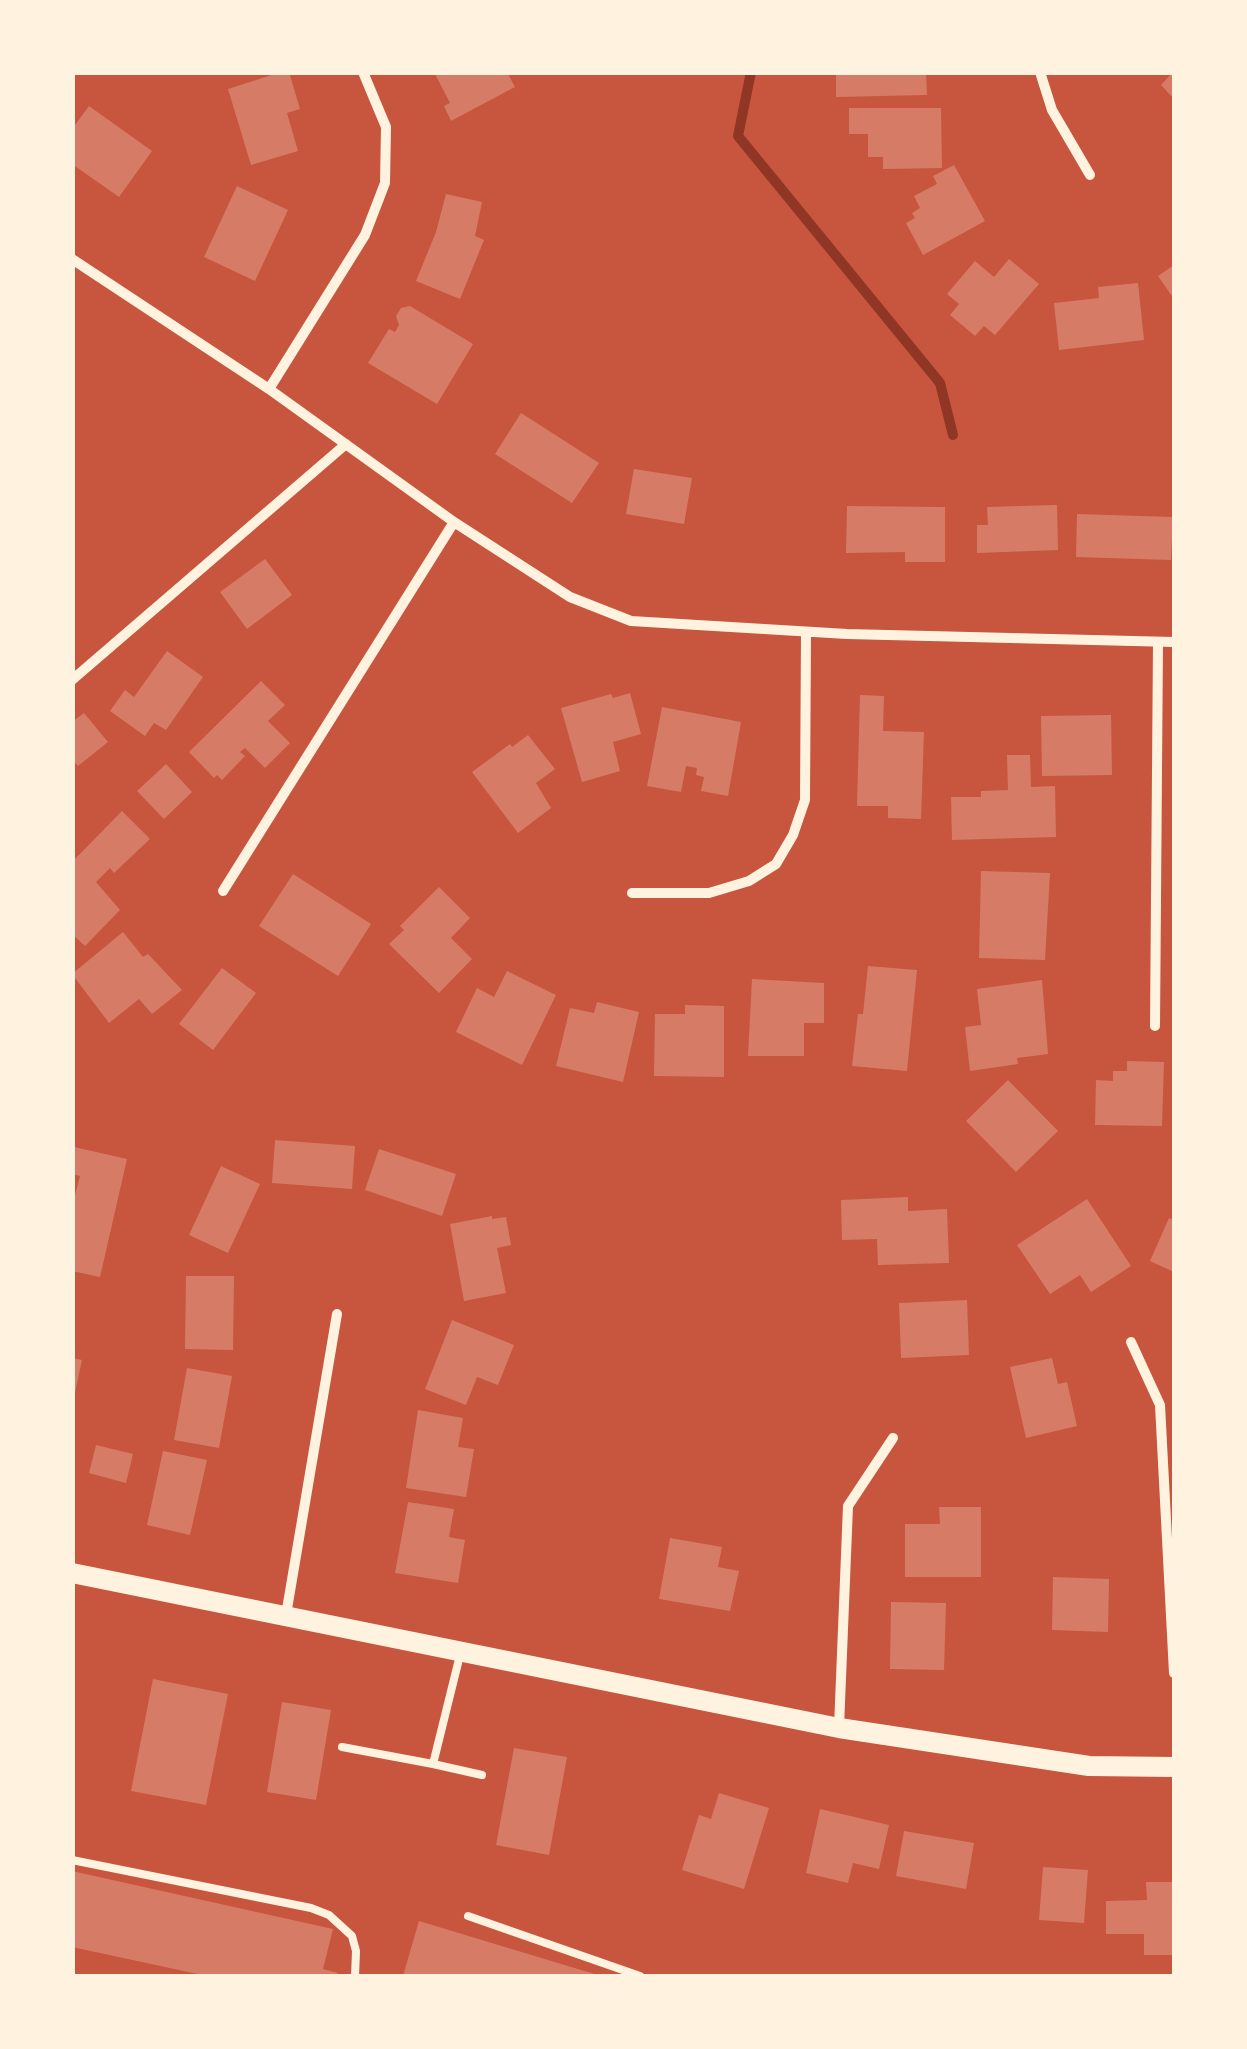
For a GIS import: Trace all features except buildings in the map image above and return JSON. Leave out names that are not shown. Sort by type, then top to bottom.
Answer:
[{"type":"main road","points":[[72,1573],[839,1728],[1089,1766],[1174,1767]]},
{"type":"street","points":[[268,389],[365,235],[385,183],[386,128],[364,72]]},
{"type":"street","points":[[1040,72],[1052,110],[1090,175]]},
{"type":"street","points":[[72,259],[570,598],[630,621],[806,632],[1174,642]]},
{"type":"street","points":[[72,680],[346,444]]},
{"type":"street","points":[[223,891],[454,522]]},
{"type":"street","points":[[632,893],[709,893],[750,881],[776,864],[793,836],[804,800],[806,632]]},
{"type":"street","points":[[1155,1026],[1158,642]]},
{"type":"street","points":[[286,1615],[338,1314]]},
{"type":"street","points":[[1131,1342],[1160,1405],[1174,1673]]},
{"type":"street","points":[[839,1728],[848,1506],[893,1438]]},
{"type":"lane","points":[[433,1764],[462,1651]]},
{"type":"lane","points":[[342,1747],[482,1775]]},
{"type":"lane","points":[[72,1860],[330,1915],[352,1936],[356,1951],[354,1976]]},
{"type":"lane","points":[[468,1916],[640,1976]]},
{"type":"waterway","points":[[751,72],[738,136],[940,383],[953,435]]}]
